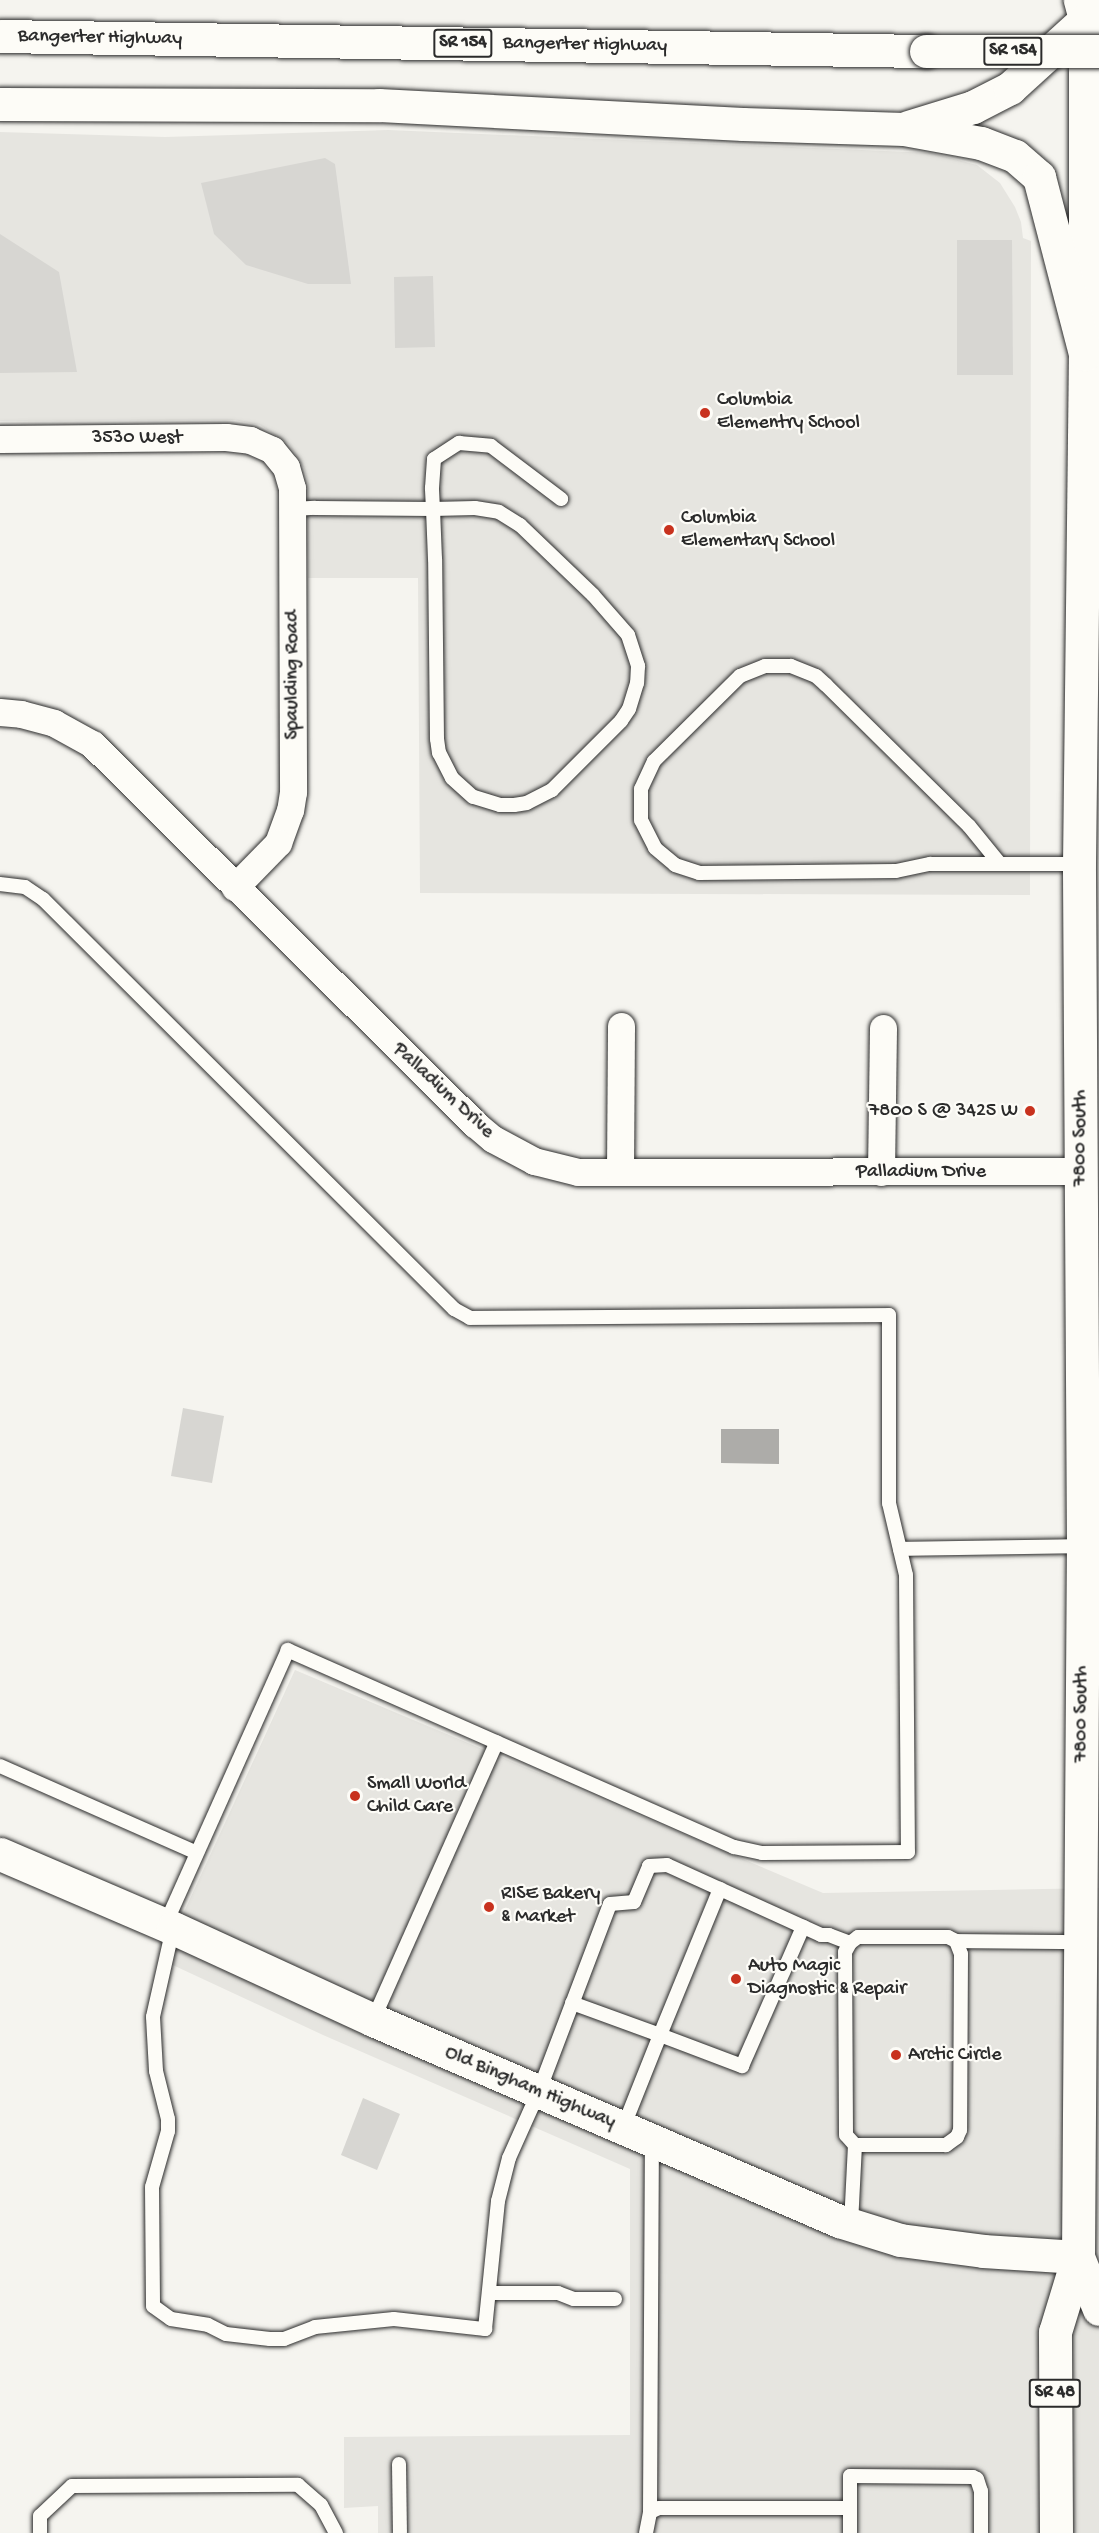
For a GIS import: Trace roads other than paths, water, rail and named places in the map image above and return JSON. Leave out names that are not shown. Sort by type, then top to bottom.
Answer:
[{"type":"main road","points":[[904,129],[973,107],[1010,88],[1086,10]]},
{"type":"main road","name":"7800 South","points":[[1056,2533],[1055,2332],[1078,2257],[1090,1979],[1080,1942],[1088,1525],[1081,1171],[1092,340],[1086,10]]},
{"type":"main road","name":"Bangerter Highway","points":[[0,36],[926,51],[1099,51]]},
{"type":"main road","points":[[0,104],[379,105],[743,124],[904,129],[995,147],[1015,156],[1039,177],[1092,340]]},
{"type":"main road","name":"Old Bingham Highway","points":[[0,1854],[169,1927],[373,2020],[851,2224],[900,2240],[983,2251],[1078,2257]]},
{"type":"main road","name":"7800 South","points":[[1078,2257],[1099,2309]]},
{"type":"street","name":"3530 West","points":[[0,439],[226,437],[250,440],[272,450]]},
{"type":"street","name":"Spaulding Road","points":[[235,886],[278,843],[292,801],[292,509],[290,477],[286,467],[272,450]]},
{"type":"street","name":"Palladium Drive","points":[[0,712],[30,716],[54,723],[92,744],[493,1139],[524,1157],[556,1168],[578,1172],[1081,1171]]},
{"type":"street","points":[[620,1172],[621,1026]]},
{"type":"street","points":[[881,1172],[883,1028]]},
{"type":"lane","points":[[292,509],[433,509],[487,509],[510,517],[612,615],[628,635],[634,650],[637,683],[629,709],[621,721],[552,790],[527,803],[500,805],[473,797],[452,778],[439,753],[433,509],[434,459],[459,442],[491,446],[561,499]]},
{"type":"lane","points":[[1000,864],[969,826],[826,685],[816,676],[791,666],[765,666],[740,676],[654,761],[641,789],[640,812],[646,835],[664,857],[686,870],[699,873],[896,871],[930,864],[1000,864],[1086,881]]},
{"type":"lane","points":[[0,884],[25,887],[43,898],[454,1309],[470,1317],[889,1315],[889,1503],[906,1575],[908,1852],[747,1851],[288,1650],[197,1853],[169,1927],[153,2017],[156,2071],[168,2119],[168,2131],[152,2187],[153,2306],[171,2319],[208,2325],[226,2334],[284,2339],[315,2327],[394,2319],[484,2329],[498,2201],[509,2158],[538,2091],[610,1904],[634,1902],[650,1866],[666,1865],[803,1927],[850,1943]]},
{"type":"lane","points":[[900,1549],[1088,1525]]},
{"type":"lane","points":[[373,2020],[497,1743]]},
{"type":"lane","points":[[0,1766],[197,1853]]},
{"type":"lane","points":[[646,2533],[650,2512],[637,2134],[660,2035],[720,1889]]},
{"type":"lane","points":[[572,2003],[742,2066],[803,1927]]},
{"type":"lane","points":[[851,2224],[855,2145],[846,2135],[845,1952],[850,1943],[858,1937],[948,1937],[956,1941],[1080,1942]]},
{"type":"lane","points":[[855,2145],[946,2145],[957,2137],[960,2130],[961,1954],[956,1941]]},
{"type":"lane","points":[[489,2293],[558,2294],[574,2299],[615,2299]]},
{"type":"lane","points":[[399,2464],[400,2533]]},
{"type":"lane","points":[[850,2533],[850,2476],[973,2476],[977,2479],[981,2491],[981,2533]]},
{"type":"lane","points":[[40,2533],[40,2516],[72,2486],[286,2485],[298,2485],[321,2505],[336,2533]]},
{"type":"lane","points":[[650,2512],[659,2508],[850,2508]]},
{"type":"place","name":"Columbia Elementry School","points":[[705,413]]},
{"type":"place","name":"Columbia Elementary School","points":[[669,530]]},
{"type":"place","name":"7800 S @ 3425 W","points":[[1030,1111]]},
{"type":"place","name":"Small World Child Care","points":[[355,1796]]},
{"type":"place","name":"RISE Bakery & Market","points":[[489,1907]]},
{"type":"place","name":"Auto Magic Diagnostic & Repair","points":[[736,1979]]},
{"type":"place","name":"Arctic Circle","points":[[896,2055]]}]
